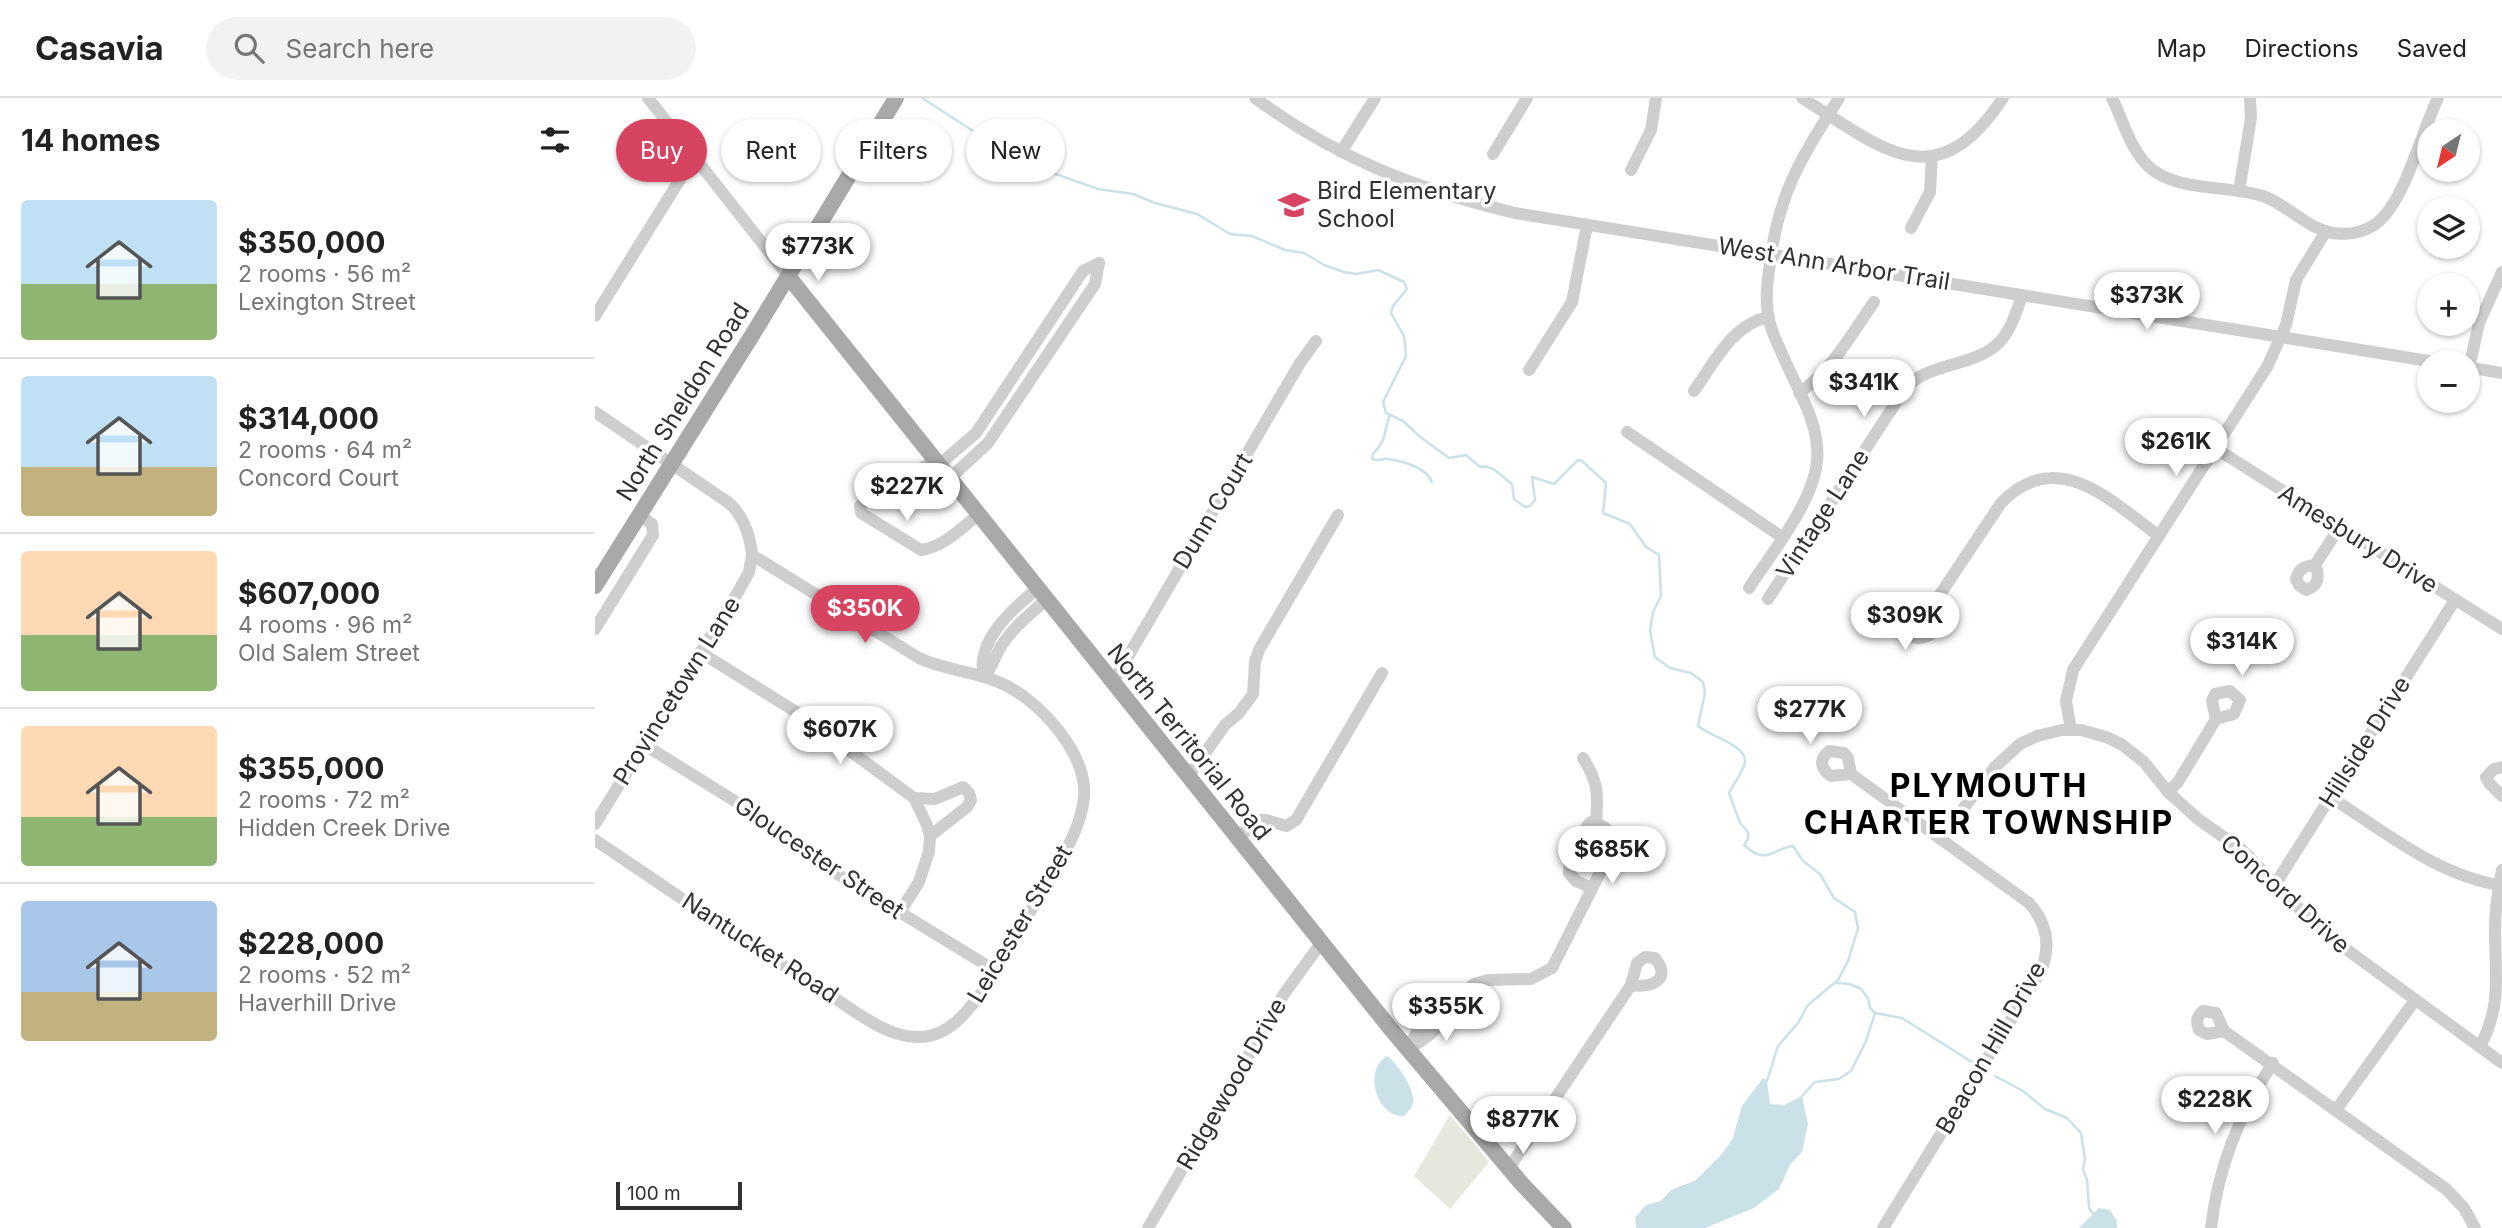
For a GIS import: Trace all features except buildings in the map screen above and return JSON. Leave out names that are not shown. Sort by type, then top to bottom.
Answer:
[{"type":"main road","name":"North Sheldon Road","points":[[595,586],[896,98]]},
{"type":"main road","name":"North Territorial Road","points":[[788,276],[1321,943],[1509,1168],[1564,1228]]},
{"type":"street","points":[[648,98],[664,119]]},
{"type":"street","name":"West Ann Arbor Trail","points":[[1255,98],[1300,130],[1390,176],[1444,195],[1515,213],[2417,359]]},
{"type":"street","points":[[1341,152],[1375,98]]},
{"type":"street","points":[[1493,154],[1527,98]]},
{"type":"street","points":[[1631,170],[1651,130],[1656,98]]},
{"type":"street","points":[[1803,98],[1887,150],[1911,156],[1932,156],[1969,139],[2003,98]]},
{"type":"street","points":[[1749,588],[1810,491],[1817,462],[1814,430],[1771,327],[1767,293],[1777,217],[1787,187],[1839,98]]},
{"type":"street","points":[[2112,98],[2137,153],[2155,171],[2177,181],[2239,191],[2273,200],[2326,231],[2344,234],[2360,232],[2388,213],[2397,198],[2438,98]]},
{"type":"street","points":[[2239,191],[2251,118],[2250,98]]},
{"type":"street","points":[[1911,228],[1930,192],[1932,156]]},
{"type":"street","points":[[707,173],[788,276]]},
{"type":"street","points":[[595,316],[678,182]]},
{"type":"street","points":[[1529,370],[1572,302],[1587,225]]},
{"type":"street","points":[[1940,839],[1995,766],[2008,753],[2037,736],[2071,730],[2066,701],[2073,670],[2267,367],[2286,326],[2296,280],[2326,231]]},
{"type":"street","points":[[949,478],[988,443],[1002,423],[1095,284],[1099,263],[1083,271],[976,433],[918,471],[912,470],[872,494],[860,506],[861,513],[921,550],[943,543],[978,515]]},
{"type":"street","points":[[2472,350],[2479,323],[2502,272]]},
{"type":"street","name":"Vintage Lane","points":[[1768,599],[1906,387],[1918,377],[1973,360],[1995,347],[2010,329],[2022,295]]},
{"type":"street","points":[[1799,393],[1827,369],[1874,302]]},
{"type":"street","points":[[1694,391],[1737,334],[1753,321],[1769,317]]},
{"type":"street","name":"Dunn Court","points":[[1113,682],[1286,386],[1316,341]]},
{"type":"street","points":[[1025,361],[1037,370]]},
{"type":"street","points":[[2480,370],[2502,373]]},
{"type":"street","points":[[595,412],[735,508],[748,531],[751,555],[919,658],[984,677],[994,666],[1001,648],[1016,626],[1042,595]]},
{"type":"street","points":[[989,414],[1002,423]]},
{"type":"street","points":[[1627,432],[1782,537]]},
{"type":"street","name":"Amesbury Drive","points":[[2215,448],[2502,629]]},
{"type":"street","points":[[1929,611],[2001,503],[2017,489],[2036,480],[2061,478],[2086,484],[2101,492],[2159,536]]},
{"type":"street","points":[[595,629],[653,535],[652,524],[639,515]]},
{"type":"street","points":[[1188,776],[1225,725],[1239,713],[1253,694],[1255,661],[1260,648],[1338,515]]},
{"type":"street","points":[[2315,565],[2339,527]]},
{"type":"street","name":"Provincetown Lane","points":[[595,824],[739,592],[749,572],[751,555]]},
{"type":"street","name":"Hillside Drive","points":[[2276,883],[2455,600]]},
{"type":"street","points":[[700,652],[801,715],[914,798],[924,816],[930,836],[925,868],[900,912]]},
{"type":"street","points":[[1237,838],[1259,820],[1286,826],[1296,820],[1383,673]]},
{"type":"street","name":"Leicester Street","points":[[933,1035],[945,1031],[964,1014],[996,971],[1077,830],[1084,796],[1078,764],[1062,734],[1028,699],[1005,685],[984,677]]},
{"type":"street","points":[[2168,792],[2178,782],[2216,719]]},
{"type":"street","name":"Concord Drive","points":[[2071,730],[2094,733],[2121,744],[2144,762],[2168,792],[2198,819],[2242,850],[2320,930],[2502,1063]]},
{"type":"street","name":"Gloucester Street","points":[[643,744],[738,803],[821,864],[996,971]]},
{"type":"street","points":[[1583,758],[1592,772],[1598,791],[1596,823]]},
{"type":"street","points":[[2502,767],[2494,769],[2486,777],[2502,796]]},
{"type":"street","name":"Beacon Hill Drive","points":[[1851,774],[2035,910],[2044,926],[2046,953],[2041,971],[1883,1228]]},
{"type":"street","points":[[914,798],[935,799],[963,787],[969,793],[971,800],[967,807],[930,836]]},
{"type":"street","points":[[2330,797],[2440,866],[2470,878],[2499,885]]},
{"type":"street","points":[[1408,1049],[1418,1030],[1468,988],[1479,982],[1531,979],[1552,968],[1613,847],[1614,838],[1607,828],[1591,822],[1585,828],[1569,864],[1569,873],[1576,881],[1592,888]]},
{"type":"street","name":"Nantucket Road","points":[[595,840],[718,924],[873,1021],[906,1036],[933,1035]]},
{"type":"street","points":[[2480,1047],[2494,1026],[2499,1006],[2495,932],[2502,870]]},
{"type":"street","name":"Ridgewood Drive","points":[[1148,1228],[1284,994],[1321,943]]},
{"type":"street","points":[[1509,1168],[1631,985]]},
{"type":"street","points":[[2336,1110],[2415,1000]]},
{"type":"street","points":[[2224,1031],[2273,1063],[2455,1197],[2475,1228]]},
{"type":"street","points":[[2211,1228],[2217,1189],[2229,1146],[2248,1103],[2273,1063]]},
{"type":"shaded area","points":[[1450,1115],[1489,1162],[1450,1209],[1414,1176]]},
{"type":"water","points":[[1387,1056],[1400,1070],[1413,1096],[1412,1106],[1404,1116],[1386,1109],[1376,1092],[1376,1071]]},
{"type":"water","points":[[1763,1078],[1767,1081],[1770,1104],[1784,1105],[1802,1096],[1808,1124],[1802,1152],[1790,1165],[1779,1189],[1754,1208],[1705,1228],[1636,1228],[1635,1218],[1646,1205],[1661,1201],[1671,1190],[1696,1180],[1721,1155],[1733,1138],[1742,1106]]},
{"type":"water","points":[[2099,1208],[2110,1210],[2117,1221],[2117,1228],[2079,1228]]},
{"type":"waterway","points":[[922,98],[1024,166],[1042,167],[1098,189],[1133,194],[1197,214],[1230,234],[1252,236],[1285,250],[1304,253],[1324,265],[1344,272],[1356,274],[1378,270],[1404,282],[1407,289],[1393,306],[1391,313],[1404,336],[1406,356],[1383,402],[1386,413],[1403,421],[1449,458],[1466,455],[1480,467],[1489,467],[1497,472],[1512,484],[1514,499],[1525,507],[1535,500],[1532,477],[1554,484],[1578,460],[1606,483],[1603,513],[1630,524],[1646,547],[1659,555],[1661,596],[1653,612],[1650,631],[1655,657],[1670,668],[1691,673],[1703,682],[1705,693],[1698,726],[1734,746],[1744,756],[1744,766],[1729,793],[1740,823],[1748,832],[1744,845],[1764,855],[1793,846],[1803,861],[1820,874],[1834,898],[1855,912],[1858,928],[1848,961],[1838,980],[1808,1005],[1798,1023],[1778,1046],[1767,1081]]},
{"type":"waterway","points":[[1390,415],[1383,440],[1372,459],[1407,463],[1420,469],[1432,482]]},
{"type":"waterway","points":[[1836,983],[1850,984],[1861,989],[1875,1013],[1902,1018],[1972,1062]]},
{"type":"waterway","points":[[1802,1096],[1815,1082],[1839,1079],[1851,1071],[1866,1041],[1875,1013]]},
{"type":"waterway","points":[[1995,1076],[2023,1091],[2045,1109],[2067,1118],[2081,1133],[2089,1208],[2094,1215]]},
{"type":"place","name":"Bird Elementary School","points":[[1294,205]]},
{"type":"district","name":"PLYMOUTH CHARTER TOWNSHIP","points":[[1989,804]]}]
